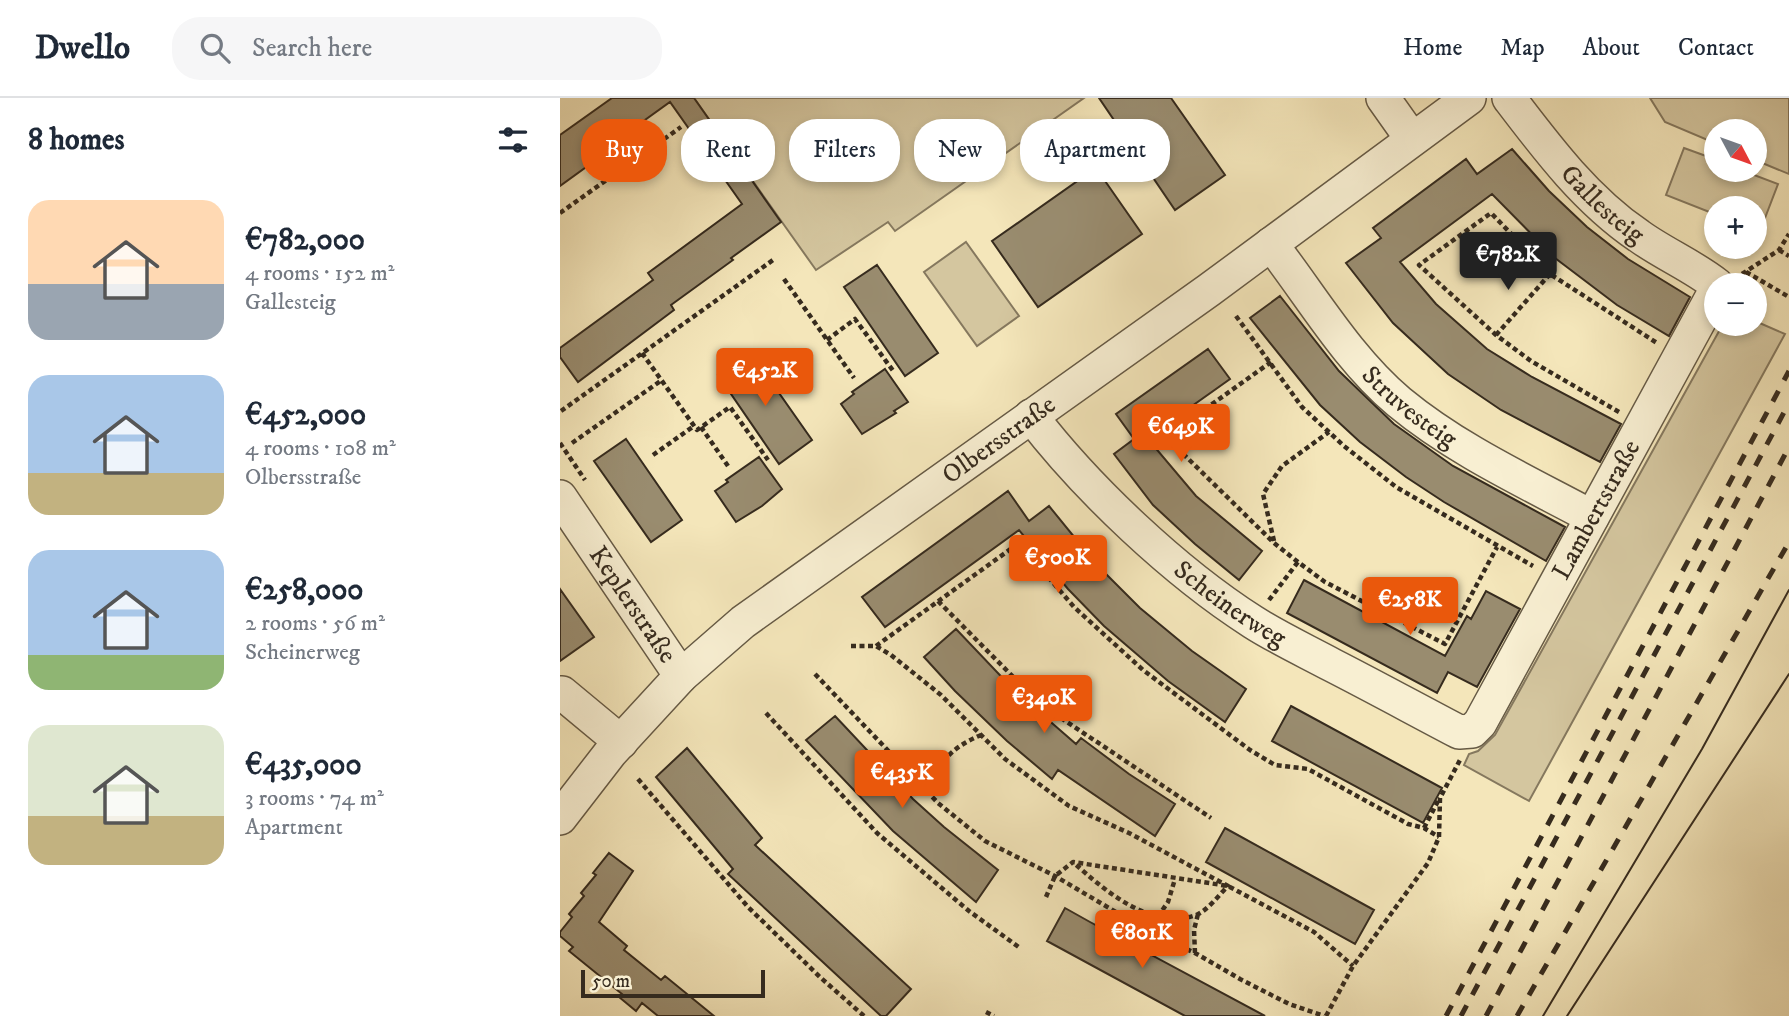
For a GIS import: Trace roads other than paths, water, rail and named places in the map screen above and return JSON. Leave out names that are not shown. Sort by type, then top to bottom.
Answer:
[{"type":"street","points":[[1383,98],[1412,139]]},
{"type":"street","name":"Olbersstraße","points":[[560,818],[570,783],[621,742],[681,676],[743,622],[1271,244],[1469,98]]},
{"type":"street","name":"Gallesteig","points":[[1509,98],[1546,148],[1596,200],[1638,236],[1704,273]]},
{"type":"street","name":"Struvesteig","points":[[1271,244],[1345,344],[1398,401],[1467,450],[1592,517]]},
{"type":"street","name":"Lambertstraße","points":[[1467,743],[1592,517],[1704,324]]},
{"type":"street","name":"Scheinerweg","points":[[1031,416],[1055,447],[1124,517],[1221,600],[1293,645],[1459,732],[1467,743]]},
{"type":"street","name":"Keplerstraße","points":[[560,497],[681,676]]},
{"type":"street","points":[[562,692],[621,742]]},
{"type":"tram line","points":[[1543,1016],[1702,749],[1789,590]]},
{"type":"tram line","points":[[1567,1016],[1789,674]]},
{"type":"railway","points":[[1446,1016],[1789,371]]},
{"type":"railway","points":[[1461,1016],[1789,403]]},
{"type":"railway","points":[[1486,1016],[1789,447]]},
{"type":"railway","points":[[1517,1016],[1789,542]]}]
